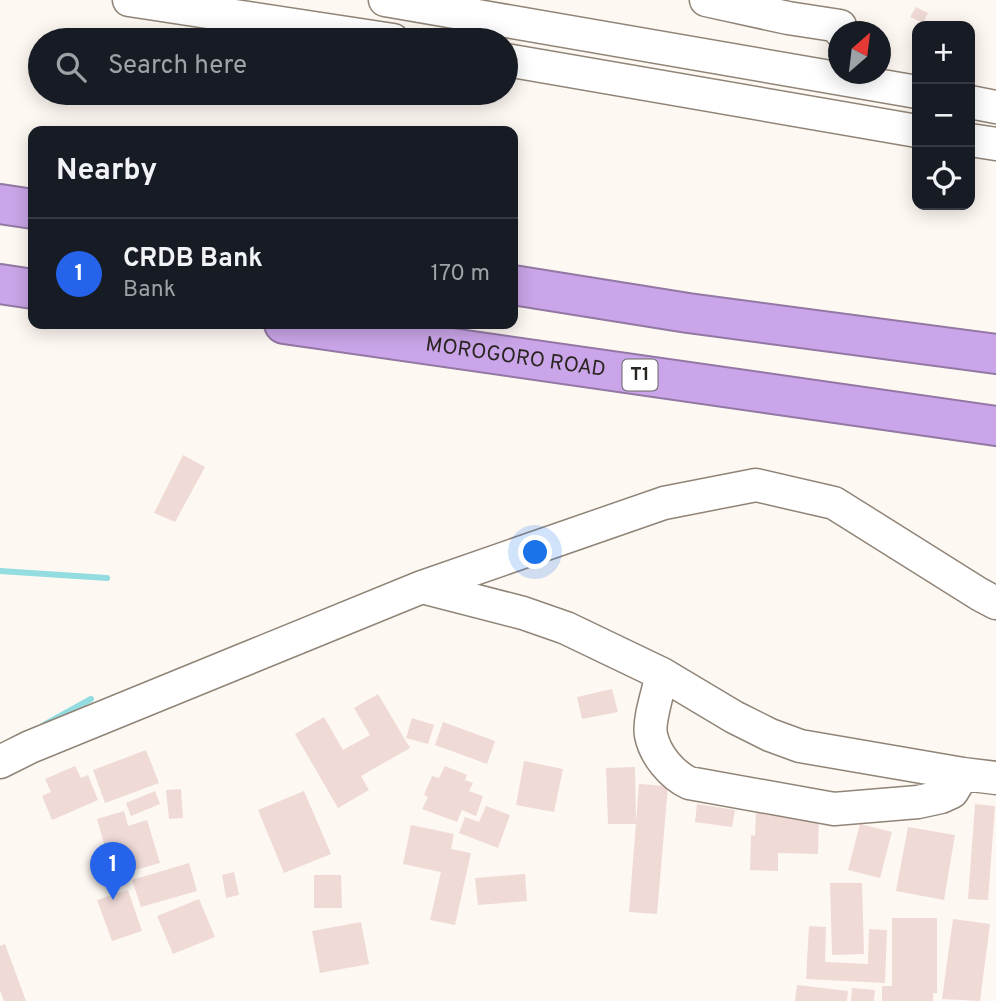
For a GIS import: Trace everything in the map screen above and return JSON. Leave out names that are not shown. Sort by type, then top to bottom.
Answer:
[{"type":"highway","points":[[0,204],[28,208]]},
{"type":"highway","points":[[0,284],[28,288]]},
{"type":"highway","points":[[518,286],[688,313],[996,354]]},
{"type":"highway","name":"MOROGORO ROAD","points":[[319,329],[996,426]]},
{"type":"street","points":[[129,0],[314,28]]},
{"type":"street","points":[[385,0],[421,2],[828,73]]},
{"type":"street","points":[[706,0],[821,18]]},
{"type":"street","points":[[518,62],[912,130]]},
{"type":"street","points":[[881,84],[912,91]]},
{"type":"street","points":[[975,103],[996,107]]},
{"type":"street","points":[[975,141],[996,144]]},
{"type":"street","points":[[0,762],[107,715],[422,587],[664,503],[756,485],[834,503],[996,603]]},
{"type":"street","points":[[422,587],[566,628],[662,674],[734,717],[800,746],[996,778]]},
{"type":"street","points":[[662,674],[650,734],[669,768],[678,778],[689,783],[834,809],[918,802],[941,797],[952,792],[963,774]]},
{"type":"building","points":[[916,7],[928,13],[924,21],[910,17]]},
{"type":"building","points":[[183,455],[205,467],[175,522],[154,513]]},
{"type":"building","points":[[612,689],[618,712],[582,719],[577,697]]},
{"type":"building","points":[[378,694],[410,748],[361,776],[369,790],[338,808],[295,734],[324,717],[343,750],[370,735],[354,708]]},
{"type":"building","points":[[412,718],[434,725],[428,744],[406,738]]},
{"type":"building","points":[[443,722],[495,741],[487,764],[435,745]]},
{"type":"building","points":[[146,750],[159,783],[105,803],[93,770]]},
{"type":"building","points":[[524,761],[563,769],[554,812],[516,805]]},
{"type":"building","points":[[75,766],[81,778],[88,775],[98,800],[52,820],[42,796],[51,792],[45,779]]},
{"type":"building","points":[[445,766],[467,775],[465,780],[473,783],[469,791],[483,796],[476,816],[462,810],[457,822],[422,809],[428,797],[424,795],[432,776],[439,778]]},
{"type":"building","points":[[635,767],[636,824],[608,824],[606,768]]},
{"type":"building","points":[[639,784],[668,786],[657,914],[629,912]]},
{"type":"building","points":[[181,789],[183,818],[169,819],[166,790]]},
{"type":"building","points":[[155,791],[160,804],[131,816],[126,803]]},
{"type":"building","points":[[304,791],[331,854],[284,873],[258,810]]},
{"type":"building","points":[[697,804],[735,810],[732,827],[695,822]]},
{"type":"building","points":[[975,804],[995,806],[988,900],[968,899]]},
{"type":"building","points":[[486,806],[510,815],[498,848],[459,833],[465,817],[479,822]]},
{"type":"building","points":[[124,811],[128,826],[147,820],[160,863],[121,874],[117,862],[110,864],[97,819]]},
{"type":"building","points":[[756,812],[819,813],[818,854],[778,853],[778,871],[750,870],[751,835],[755,836]]},
{"type":"building","points":[[860,824],[892,832],[880,878],[848,870]]},
{"type":"building","points":[[411,825],[454,834],[451,849],[471,853],[455,925],[430,920],[441,872],[403,864]]},
{"type":"building","points":[[908,827],[955,835],[944,900],[896,891]]},
{"type":"building","points":[[189,863],[197,891],[141,907],[132,880]]},
{"type":"building","points":[[234,872],[239,895],[226,898],[222,875]]},
{"type":"building","points":[[525,874],[527,901],[478,905],[475,878]]},
{"type":"building","points":[[314,875],[341,875],[342,908],[314,908]]},
{"type":"building","points":[[830,883],[862,883],[864,954],[832,955]]},
{"type":"building","points":[[128,890],[142,931],[112,941],[97,900]]},
{"type":"building","points":[[199,899],[215,937],[173,954],[157,916]]},
{"type":"building","points":[[892,918],[937,918],[937,993],[933,993],[933,1001],[882,1001],[882,986],[892,986]]},
{"type":"building","points":[[953,919],[990,924],[980,1001],[942,999]]},
{"type":"building","points":[[361,922],[369,964],[320,973],[312,931]]},
{"type":"building","points":[[809,926],[826,927],[825,962],[868,964],[869,929],[887,930],[885,983],[806,979]]},
{"type":"building","points":[[5,944],[26,1001],[4,1001],[0,990],[0,946]]},
{"type":"building","points":[[797,985],[848,991],[847,1001],[795,1001]]},
{"type":"building","points":[[852,988],[875,990],[874,1001],[851,1001]]},
{"type":"waterway","points":[[0,571],[107,578]]},
{"type":"waterway","points":[[44,725],[91,699]]},
{"type":"place","name":"CRDB Bank","points":[[113,900]]}]
